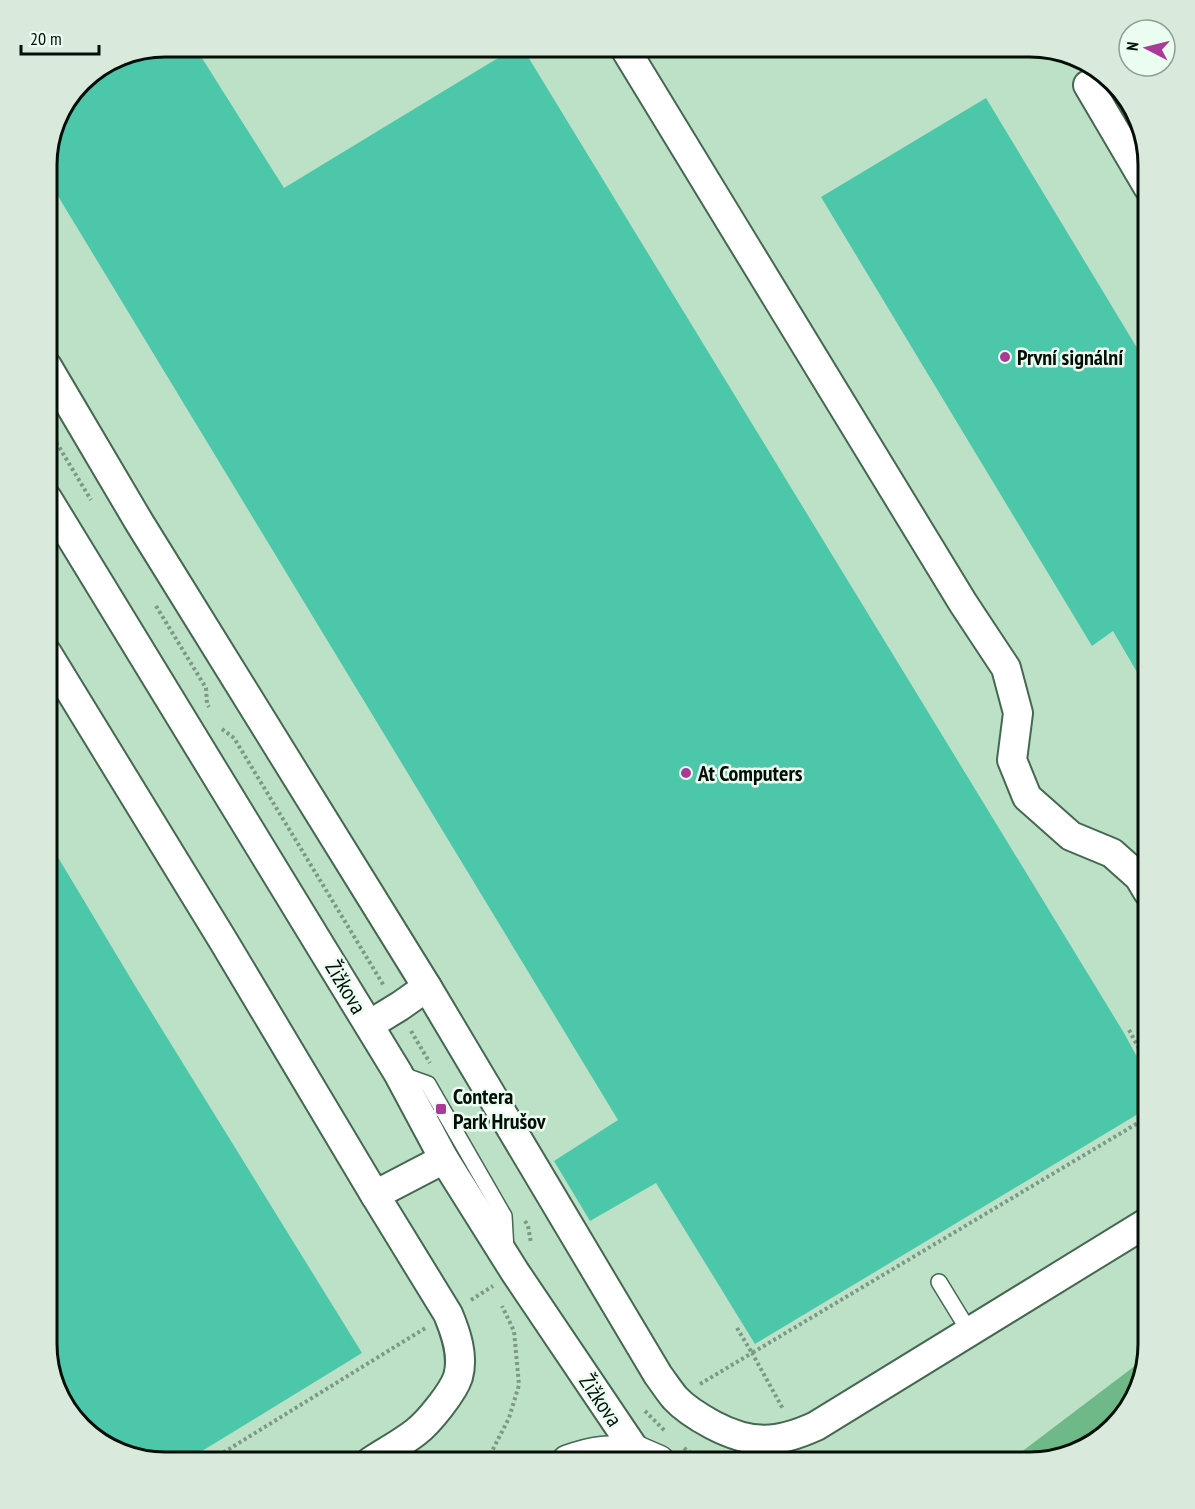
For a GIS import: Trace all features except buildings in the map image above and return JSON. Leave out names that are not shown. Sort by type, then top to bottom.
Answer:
[{"type":"street","points":[[630,57],[957,594],[1006,668],[1018,714],[1012,760],[1027,796],[1071,836],[1112,853],[1138,876]]},
{"type":"street","points":[[1088,85],[1138,169]]},
{"type":"street","points":[[57,383],[139,522],[427,987],[658,1375],[675,1398],[700,1418],[730,1434],[746,1439],[763,1441],[797,1435],[816,1426],[1138,1229]]},
{"type":"street","name":"Žižkova","points":[[57,514],[398,1073],[444,1159],[519,1254],[644,1452]]},
{"type":"street","points":[[57,669],[224,942],[448,1314],[454,1328],[460,1361],[458,1377],[447,1398],[418,1431],[385,1452]]},
{"type":"street","points":[[369,1025],[427,987]]},
{"type":"street","points":[[375,1195],[444,1159]]},
{"type":"lane","points":[[398,1073],[428,1084],[504,1216],[519,1254]]},
{"type":"lane","points":[[939,1282],[969,1331]]},
{"type":"path","points":[[57,443],[96,507]]},
{"type":"path","points":[[151,598],[206,688],[207,704],[212,713]]},
{"type":"path","points":[[217,722],[222,730],[234,738],[432,1067]]},
{"type":"path","points":[[1129,1030],[1138,1046]]},
{"type":"path","points":[[648,1415],[1138,1124]]},
{"type":"path","points":[[519,1254],[528,1226],[522,1216]]},
{"type":"path","points":[[224,1452],[493,1286],[497,1295]]},
{"type":"path","points":[[491,1452],[509,1418],[519,1385],[514,1331],[501,1304]]},
{"type":"path","points":[[737,1328],[797,1435]]},
{"type":"green space","points":[[1135,1366],[1127,1392],[1120,1404],[1090,1434],[1078,1441],[1051,1450],[1021,1452]]},
{"type":"place","name":"První signální","points":[[1005,357]]},
{"type":"place","name":"At Computers","points":[[686,773]]},
{"type":"place","name":"Contera Park Hrušov","points":[[441,1109]]}]
